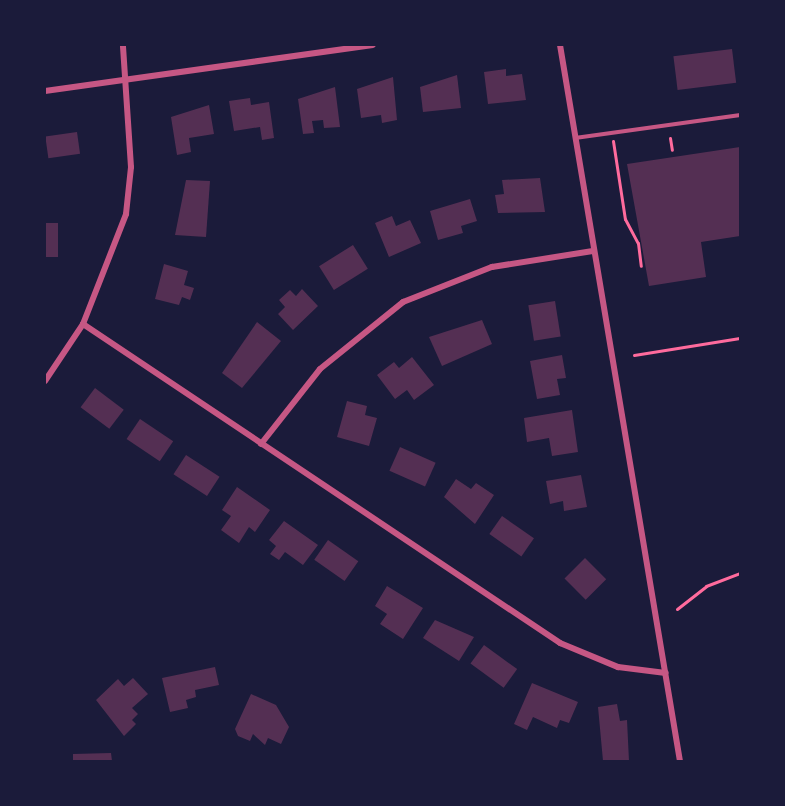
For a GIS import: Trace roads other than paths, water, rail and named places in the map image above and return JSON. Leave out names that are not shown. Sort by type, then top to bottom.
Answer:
[{"type":"street","points":[[45,381],[82,324],[126,214],[131,167],[123,45]]},
{"type":"street","points":[[45,91],[373,45]]},
{"type":"street","points":[[560,45],[680,761]]},
{"type":"street","points":[[261,444],[320,369],[403,302],[492,267],[593,251]]},
{"type":"street","points":[[82,324],[560,643],[618,667],[666,673]]},
{"type":"lane","points":[[574,138],[740,115]]}]
